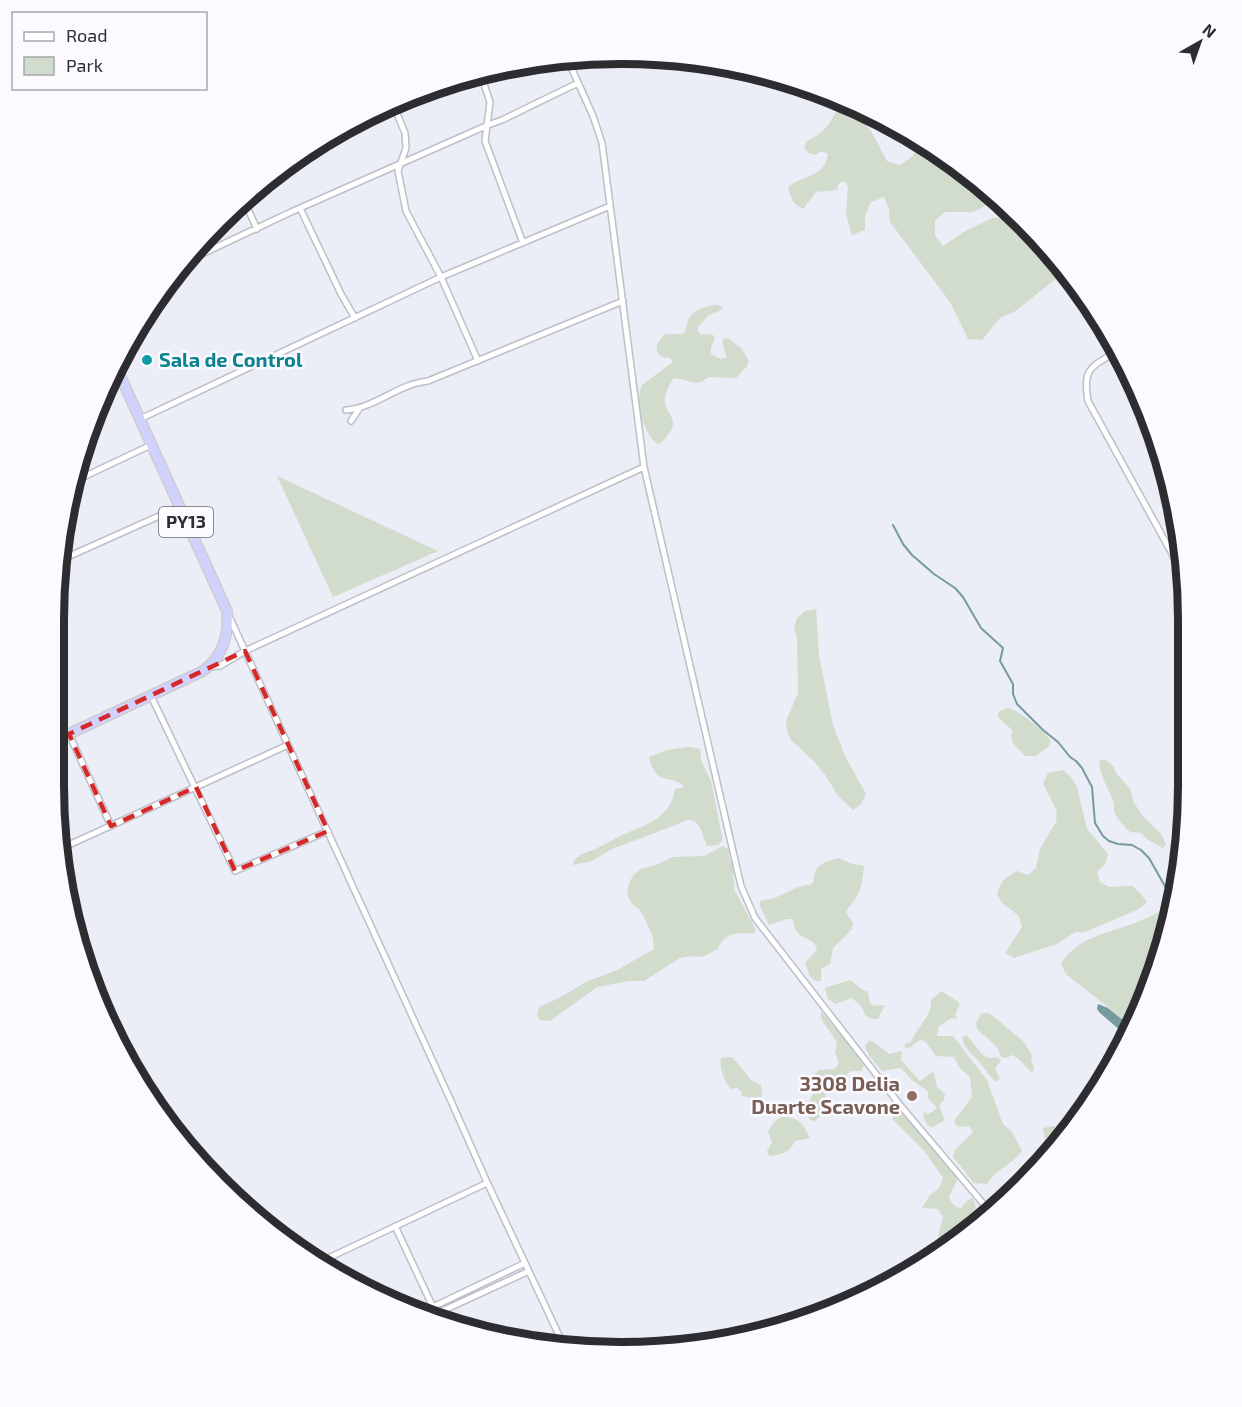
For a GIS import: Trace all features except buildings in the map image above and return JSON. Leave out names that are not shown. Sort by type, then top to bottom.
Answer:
[{"type":"highway","name":"PY13","points":[[121,377],[227,611],[228,626],[225,639],[215,662],[208,667]]},
{"type":"highway","points":[[64,736],[152,696],[208,667]]},
{"type":"street","points":[[571,67],[602,143],[644,467],[741,886],[755,918],[900,1105],[985,1206]]},
{"type":"street","points":[[483,82],[490,102],[485,141],[523,243]]},
{"type":"street","points":[[203,254],[300,208],[502,120],[578,82]]},
{"type":"street","points":[[396,112],[405,133],[406,148],[398,171],[406,211],[441,277],[478,361]]},
{"type":"street","points":[[140,420],[441,277],[610,206]]},
{"type":"street","points":[[300,208],[355,318]]},
{"type":"street","points":[[248,209],[257,229]]},
{"type":"street","points":[[346,410],[359,409],[406,386],[428,381],[623,301]]},
{"type":"street","points":[[1110,356],[1094,366],[1087,375],[1088,401],[1174,557]]},
{"type":"street","points":[[118,384],[123,382]]},
{"type":"street","points":[[351,421],[359,409]]},
{"type":"street","points":[[83,477],[152,445]]},
{"type":"street","points":[[208,667],[220,666],[245,651],[644,467]]},
{"type":"street","points":[[68,556],[180,507]]},
{"type":"street","points":[[227,611],[487,1183],[561,1339]]},
{"type":"street","points":[[152,696],[235,872],[328,831]]},
{"type":"street","points":[[69,734],[111,826]]},
{"type":"street","points":[[68,845],[288,745]]},
{"type":"street","points":[[327,1258],[487,1183]]},
{"type":"street","points":[[395,1226],[434,1310]]},
{"type":"street","points":[[430,1308],[525,1263]]},
{"type":"street","points":[[440,1312],[529,1271]]},
{"type":"highlighted area","points":[[245,651],[328,831],[235,871],[196,787],[111,826],[69,734]]},
{"type":"green space","points":[[839,109],[863,120],[887,161],[900,165],[912,157],[917,150],[960,179],[989,204],[973,212],[945,212],[935,221],[935,235],[943,246],[967,230],[993,218],[1005,218],[1059,277],[1014,312],[1000,318],[982,340],[968,339],[950,302],[890,222],[889,209],[884,197],[871,202],[865,215],[865,230],[852,235],[846,215],[848,187],[845,181],[839,183],[837,190],[816,192],[803,209],[792,200],[788,187],[813,175],[826,162],[828,154],[822,151],[815,155],[804,148],[807,141],[830,123]]},
{"type":"green space","points":[[719,305],[723,309],[708,316],[698,327],[698,332],[702,335],[712,334],[715,338],[711,354],[721,359],[726,358],[723,339],[728,338],[741,348],[749,361],[747,366],[736,378],[708,377],[694,383],[673,379],[665,400],[673,425],[662,442],[657,444],[644,424],[639,399],[642,385],[673,362],[670,358],[657,353],[657,345],[666,334],[683,334],[690,316],[697,311]]},
{"type":"green space","points":[[277,476],[438,551],[333,597]]},
{"type":"green space","points":[[816,609],[819,656],[833,725],[845,756],[866,794],[861,804],[853,810],[838,796],[813,760],[791,740],[787,731],[786,721],[798,693],[797,638],[794,628],[797,618],[805,611]]},
{"type":"green space","points":[[1008,708],[1025,717],[1043,732],[1051,741],[1049,746],[1036,756],[1025,756],[1012,741],[1013,731],[998,717],[998,712]]},
{"type":"green space","points":[[689,747],[700,749],[701,760],[711,781],[722,841],[718,845],[707,846],[698,825],[688,820],[610,850],[592,861],[572,865],[583,854],[648,824],[663,814],[673,799],[675,789],[685,787],[659,776],[649,757],[667,750]]},
{"type":"green space","points":[[1100,760],[1106,760],[1114,767],[1116,773],[1131,790],[1133,801],[1142,815],[1161,834],[1166,844],[1163,848],[1148,840],[1141,833],[1130,832],[1118,819],[1102,774]]},
{"type":"green space","points":[[1063,770],[1077,787],[1087,829],[1108,854],[1105,864],[1097,872],[1100,882],[1109,887],[1132,886],[1147,902],[1139,909],[1085,932],[1075,932],[1057,944],[1014,958],[1005,953],[1022,927],[1019,916],[1002,903],[997,894],[998,890],[1010,875],[1017,871],[1028,875],[1036,868],[1040,849],[1056,822],[1057,811],[1043,783],[1048,773]]},
{"type":"green space","points":[[723,846],[728,849],[733,865],[734,889],[756,930],[753,934],[732,934],[724,939],[718,949],[702,957],[680,958],[644,981],[629,981],[597,987],[550,1021],[539,1020],[537,1015],[539,1007],[586,982],[617,970],[654,949],[653,938],[645,919],[627,894],[634,874],[643,868],[654,866],[673,857],[704,856]]},
{"type":"green space","points":[[838,858],[864,866],[863,878],[859,893],[846,913],[853,923],[852,929],[833,948],[830,964],[821,969],[821,981],[817,981],[810,976],[805,963],[817,950],[814,944],[797,932],[792,919],[769,925],[760,901],[777,897],[798,887],[811,885],[818,868]]},
{"type":"green space","points":[[1164,909],[1148,965],[1125,1021],[1066,974],[1061,964],[1076,948],[1094,937],[1143,920]]},
{"type":"green space","points":[[850,980],[868,992],[870,1003],[874,1006],[885,1005],[878,1019],[867,1017],[859,1004],[851,998],[836,1004],[828,999],[825,988]]},
{"type":"green space","points":[[941,991],[960,1005],[955,1014],[957,1019],[952,1018],[939,1026],[937,1036],[953,1036],[987,1080],[1003,1124],[1012,1132],[1022,1151],[987,1184],[974,1183],[953,1157],[954,1151],[973,1132],[969,1126],[958,1127],[954,1121],[972,1097],[970,1077],[959,1067],[954,1057],[936,1056],[925,1041],[920,1040],[909,1048],[904,1047],[906,1043],[911,1042],[927,1016],[931,1000]]},
{"type":"green space","points":[[821,1011],[864,1066],[861,1071],[850,1071],[839,1086],[833,1084],[833,1080],[829,1077],[819,1081],[828,1100],[823,1105],[827,1108],[826,1111],[815,1121],[810,1120],[806,1111],[813,1093],[811,1080],[819,1070],[835,1069],[838,1062],[835,1051],[836,1041],[823,1022]]},
{"type":"green space","points":[[987,1013],[1024,1042],[1032,1055],[1033,1073],[1015,1056],[1001,1057],[995,1045],[977,1029],[976,1023],[981,1014]]},
{"type":"green space","points":[[966,1035],[986,1057],[996,1057],[1001,1060],[995,1069],[1000,1078],[997,1082],[965,1046],[962,1038]]},
{"type":"green space","points":[[869,1041],[874,1042],[889,1054],[902,1051],[901,1060],[920,1081],[932,1072],[934,1073],[937,1087],[945,1094],[939,1106],[945,1120],[933,1127],[928,1126],[923,1117],[924,1112],[929,1114],[937,1108],[928,1098],[928,1091],[913,1081],[901,1068],[882,1071],[868,1052],[865,1045]]},
{"type":"green space","points":[[732,1057],[751,1080],[761,1085],[762,1096],[758,1099],[742,1096],[741,1091],[737,1088],[731,1089],[726,1082],[721,1070],[721,1058]]},
{"type":"green space","points":[[900,1112],[958,1179],[949,1196],[950,1201],[956,1207],[961,1208],[973,1198],[976,1208],[961,1223],[962,1226],[944,1239],[938,1236],[943,1217],[938,1209],[922,1208],[930,1195],[939,1188],[943,1178],[925,1152],[892,1119]]},
{"type":"green space","points":[[781,1117],[792,1118],[799,1122],[810,1138],[795,1141],[785,1152],[769,1156],[767,1151],[772,1142],[768,1132],[773,1123]]},
{"type":"green space","points":[[1054,1126],[1057,1131],[1060,1129],[1047,1144],[1043,1128]]},
{"type":"water","points":[[1098,1004],[1108,1008],[1125,1021],[1121,1031],[1100,1013],[1097,1009]]},
{"type":"waterway","points":[[893,525],[912,555],[955,588],[963,597],[981,628],[1003,648],[1000,661],[1013,684],[1013,694],[1017,704],[1082,768],[1092,787],[1095,823],[1103,836],[1109,841],[1132,845],[1141,850],[1149,858],[1168,889]]},
{"type":"place","name":"Sala de Control","points":[[147,360]]},
{"type":"place","name":"3308 Delia Duarte Scavone","points":[[912,1096]]}]
